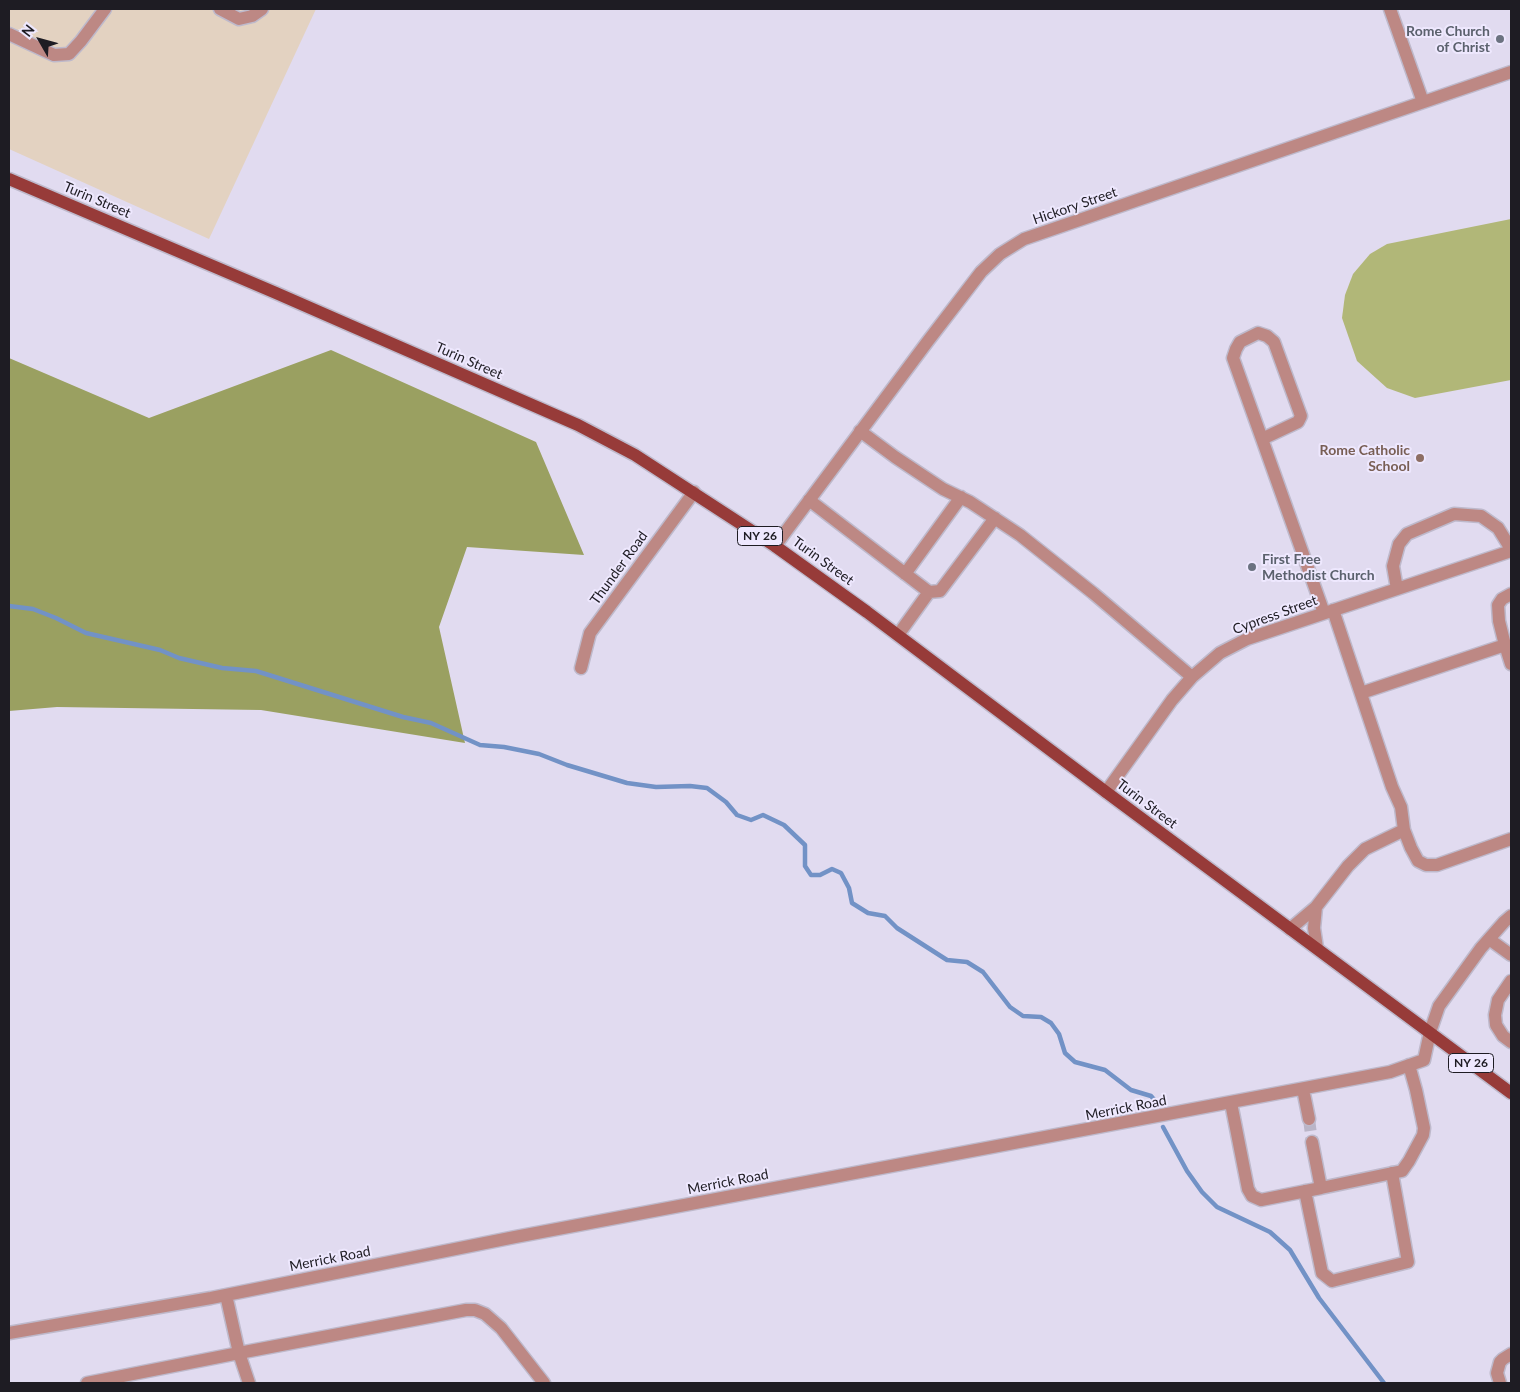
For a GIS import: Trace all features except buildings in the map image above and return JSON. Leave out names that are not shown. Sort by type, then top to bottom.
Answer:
[{"type":"main road","name":"Turin Street","points":[[9,178],[578,425],[635,455],[775,546],[898,635],[1511,1093]]},
{"type":"street","points":[[9,34],[54,55],[69,54],[105,9]]},
{"type":"street","points":[[220,9],[239,19],[252,16],[262,9]]},
{"type":"street","points":[[1390,9],[1423,102]]},
{"type":"street","name":"Hickory Street","points":[[775,546],[981,272],[1000,254],[1024,239],[1511,72]]},
{"type":"street","points":[[1262,439],[1298,422],[1301,416],[1274,342],[1267,336],[1258,333],[1240,342],[1233,358],[1262,439],[1328,612],[1361,693],[1392,787],[1401,807],[1404,830],[1411,848],[1418,861],[1426,865],[1437,865],[1511,839]]},
{"type":"street","points":[[860,431],[943,490],[970,502],[1035,546],[1192,677]]},
{"type":"street","name":"Thunder Road","points":[[581,668],[590,633],[694,492]]},
{"type":"street","points":[[905,574],[961,498]]},
{"type":"street","points":[[809,500],[930,592],[940,591],[995,518]]},
{"type":"street","points":[[1397,589],[1393,566],[1399,544],[1406,534],[1454,514],[1481,516],[1498,528],[1511,550]]},
{"type":"street","name":"Cypress Street","points":[[1106,792],[1172,700],[1192,677],[1220,653],[1247,639],[1511,550]]},
{"type":"street","points":[[898,635],[930,592]]},
{"type":"street","points":[[1511,594],[1502,599],[1498,605],[1498,612],[1506,630],[1505,645],[1511,664]]},
{"type":"street","points":[[1361,693],[1505,645]]},
{"type":"street","points":[[1290,928],[1316,907],[1348,866],[1365,849],[1404,830]]},
{"type":"street","points":[[1316,907],[1314,928],[1317,948]]},
{"type":"street","points":[[1430,1032],[1440,1006],[1489,939],[1511,916]]},
{"type":"street","points":[[1489,939],[1511,955]]},
{"type":"street","points":[[1511,982],[1498,1000],[1495,1014],[1496,1025],[1503,1036],[1511,1042]]},
{"type":"street","name":"Merrick Road","points":[[9,1333],[226,1295],[515,1237],[1390,1072],[1424,1060],[1430,1032]]},
{"type":"street","points":[[1231,1103],[1248,1189],[1252,1196],[1261,1200],[1397,1172],[1409,1161],[1423,1136],[1424,1128],[1409,1065]]},
{"type":"street","points":[[1303,1089],[1309,1119]]},
{"type":"street","points":[[1312,1142],[1321,1188]]},
{"type":"street","points":[[1305,1191],[1322,1273],[1332,1281],[1408,1262],[1397,1172]]},
{"type":"street","points":[[226,1295],[239,1353],[249,1383]]},
{"type":"street","points":[[87,1383],[466,1310],[475,1310],[485,1314],[501,1328],[544,1383]]},
{"type":"street","points":[[1500,1383],[1496,1373],[1500,1362],[1511,1354]]},
{"type":"shaded area","points":[[9,9],[316,9],[209,239],[9,149]]},
{"type":"green space","points":[[1511,219],[1511,380],[1415,398],[1387,388],[1357,361],[1342,318],[1345,295],[1353,274],[1370,254],[1387,244]]},
{"type":"green space","points":[[331,350],[536,442],[584,555],[467,547],[439,627],[465,743],[261,710],[57,707],[9,711],[9,358],[149,418]]},
{"type":"waterway","points":[[9,606],[33,609],[86,633],[160,650],[179,658],[222,668],[256,671],[403,717],[431,723],[480,745],[504,747],[539,754],[567,765],[627,783],[656,787],[690,786],[707,788],[726,802],[737,815],[751,820],[763,815],[784,825],[805,845],[805,866],[811,875],[820,875],[832,869],[841,873],[849,888],[852,903],[868,913],[885,916],[897,928],[947,960],[967,962],[983,972],[1010,1007],[1023,1016],[1041,1017],[1051,1023],[1059,1034],[1065,1053],[1075,1062],[1105,1070],[1131,1090],[1151,1096],[1158,1104]]},
{"type":"waterway","points":[[1163,1127],[1187,1171],[1202,1192],[1217,1207],[1270,1232],[1290,1250],[1319,1298],[1384,1383]]},
{"type":"tunnel","points":[[1309,1119],[1312,1142]]},
{"type":"place","name":"Rome Church of Christ","points":[[1500,39]]},
{"type":"place","name":"Rome Catholic School","points":[[1420,458]]},
{"type":"place","name":"First Free Methodist Church","points":[[1252,567]]}]
